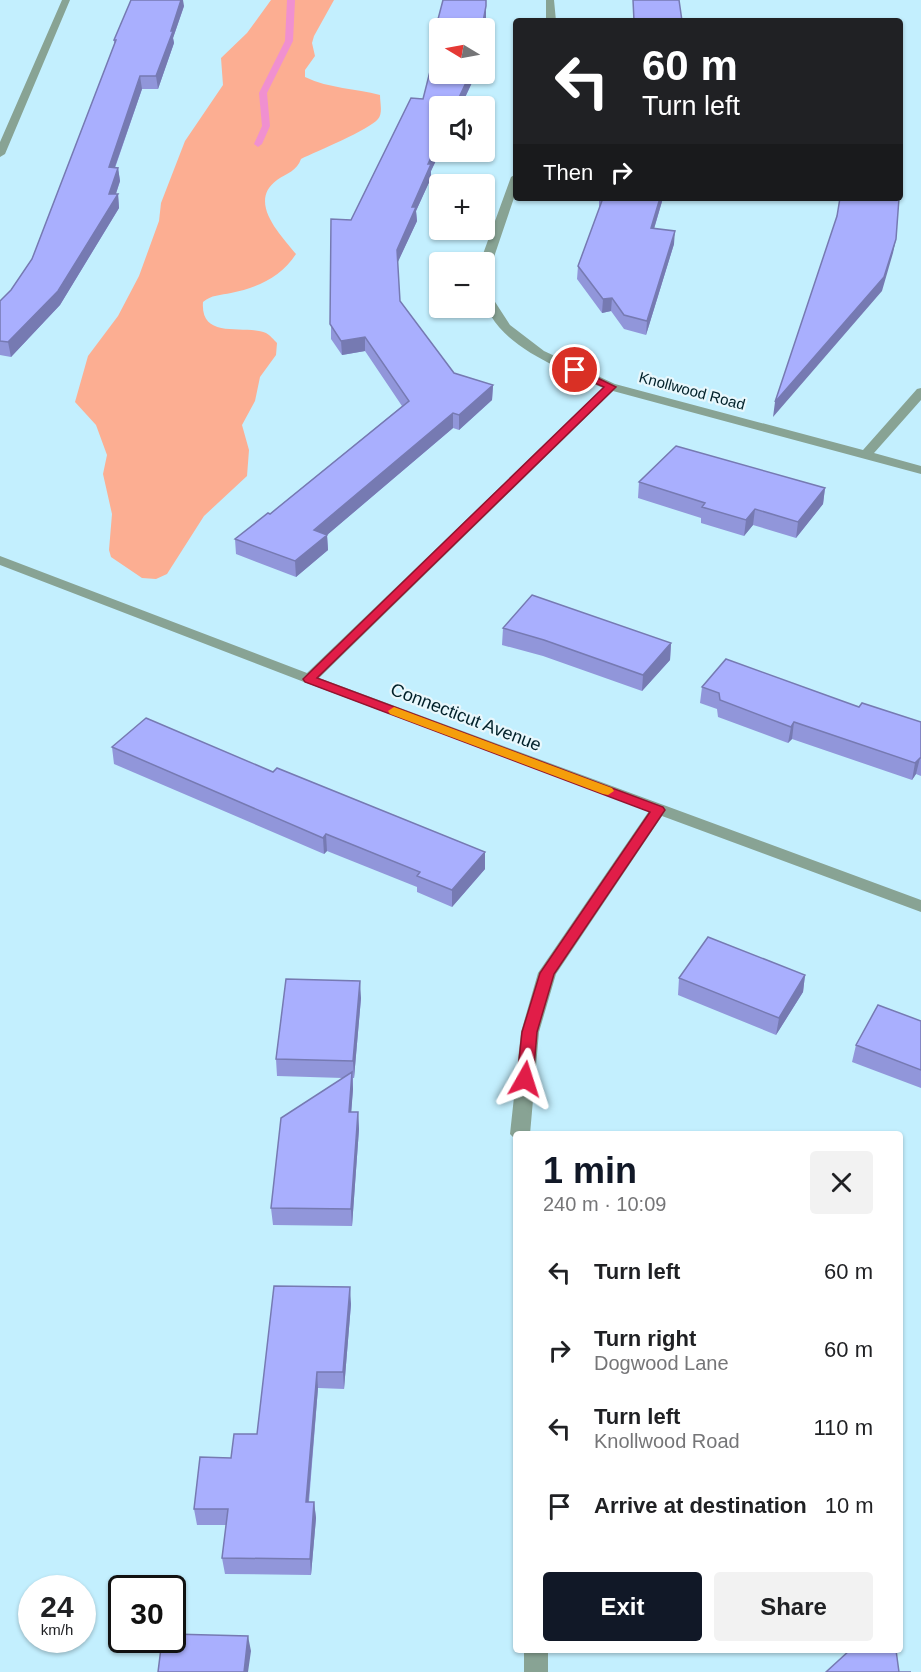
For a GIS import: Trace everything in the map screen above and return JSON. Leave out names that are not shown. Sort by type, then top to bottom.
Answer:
[{"type":"street","points":[[0,154],[66,0]]},
{"type":"street","points":[[550,0],[551,18]]},
{"type":"street","points":[[490,252],[513,186]]},
{"type":"street","name":"Knollwood Road","points":[[495,311],[505,327],[540,354],[611,387],[921,470]]},
{"type":"street","points":[[309,679],[611,387]]},
{"type":"street","points":[[866,455],[921,392]]},
{"type":"street","name":"Connecticut Avenue","points":[[0,560],[309,679],[921,906]]},
{"type":"street","points":[[520,1131],[530,1032],[547,973],[658,810]]},
{"type":"street","points":[[536,1653],[536,1672]]},
{"type":"shaded area","points":[[271,0],[334,0],[314,36],[312,43],[315,56],[305,70],[305,77],[324,84],[380,95],[380,114],[373,124],[301,159],[294,169],[277,180],[269,189],[265,198],[266,208],[275,228],[296,254],[290,262],[276,275],[259,285],[213,297],[203,302],[204,314],[209,322],[216,327],[226,329],[266,333],[277,343],[276,355],[260,377],[255,401],[242,425],[249,450],[247,476],[204,516],[167,574],[156,579],[142,578],[111,557],[109,550],[112,514],[103,474],[107,455],[96,425],[75,402],[88,356],[118,316],[139,276],[159,221],[161,203],[185,141],[223,85],[221,58],[247,33]]},
{"type":"building","points":[[131,0],[181,0],[171,31],[173,31],[156,76],[140,76],[109,167],[118,168],[109,194],[118,194],[58,291],[8,342],[0,341],[0,301],[11,290],[32,259]]},
{"type":"building","points":[[443,0],[486,0],[484,18],[438,18]]},
{"type":"building","points":[[633,0],[679,0],[682,18],[634,18]]},
{"type":"building","points":[[429,75],[429,84],[465,84],[460,96],[429,96],[428,164],[431,164],[412,207],[416,207],[397,250],[400,301],[454,373],[493,385],[459,415],[453,413],[314,530],[327,535],[295,561],[235,539],[268,513],[270,514],[409,401],[365,337],[341,341],[330,324],[331,219],[351,220],[411,98],[423,99]]},
{"type":"building","points":[[602,201],[659,201],[651,228],[675,231],[647,321],[624,315],[612,298],[603,299],[578,266]]},
{"type":"building","points":[[840,201],[899,201],[896,239],[884,277],[775,402],[837,216]]},
{"type":"building","points":[[676,446],[825,488],[798,522],[755,509],[746,520],[702,507],[705,503],[639,482]]},
{"type":"building","points":[[532,595],[671,643],[643,675],[503,628]]},
{"type":"building","points":[[726,659],[859,707],[862,703],[921,722],[921,758],[915,763],[794,722],[791,727],[720,700],[719,693],[702,687]]},
{"type":"building","points":[[146,718],[273,772],[277,768],[485,852],[452,890],[417,876],[420,872],[326,834],[323,838],[112,747]]},
{"type":"building","points":[[708,937],[805,975],[779,1018],[679,978]]},
{"type":"building","points":[[286,979],[360,981],[353,1061],[276,1059]]},
{"type":"building","points":[[878,1005],[921,1021],[921,1070],[856,1045]]},
{"type":"building","points":[[352,1072],[349,1112],[358,1112],[351,1209],[271,1208],[281,1118]]},
{"type":"building","points":[[274,1286],[350,1287],[343,1372],[317,1372],[306,1502],[314,1502],[310,1559],[222,1558],[228,1509],[194,1509],[200,1457],[231,1458],[234,1434],[257,1434]]},
{"type":"building","points":[[186,1634],[248,1636],[244,1672],[158,1672],[160,1653],[186,1653]]},
{"type":"building","points":[[847,1653],[896,1653],[899,1672],[826,1672]]},
{"type":"waterway","points":[[258,144],[266,126],[263,93],[289,41],[291,0]]},
{"type":"slow traffic","points":[[394,711],[608,791]]},
{"type":"route","points":[[525,1079],[530,1032],[547,973],[658,810],[309,679],[611,387],[575,370]]}]
